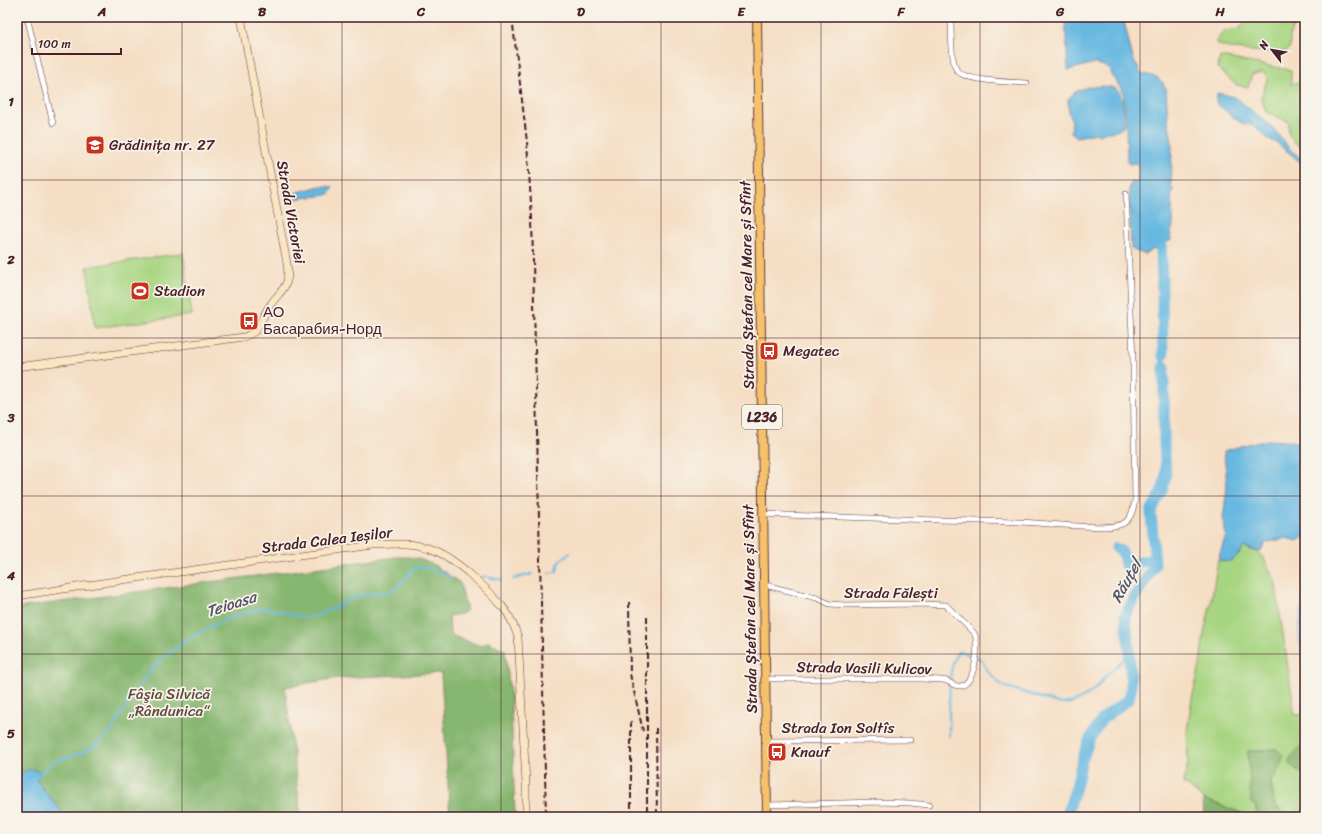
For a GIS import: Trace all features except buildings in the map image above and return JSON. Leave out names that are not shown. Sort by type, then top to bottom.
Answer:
[{"type":"main road","name":"Strada Ștefan cel Mare și Sfînt","points":[[757,17],[767,817]]},
{"type":"street","points":[[27,17],[52,123]]},
{"type":"street","name":"Strada Victoriei","points":[[17,367],[244,337],[257,328],[272,301],[283,289],[287,282],[288,272],[286,253],[241,17]]},
{"type":"street","points":[[951,17],[953,56],[955,69],[958,73],[963,76],[978,79],[1027,83]]},
{"type":"street","points":[[763,514],[838,518],[1019,522],[1093,526],[1121,524],[1128,519],[1133,511],[1135,501],[1133,360],[1126,194]]},
{"type":"street","name":"Strada Calea Ieșilor","points":[[17,596],[373,545],[402,544],[432,549],[460,567],[503,607],[518,636],[526,817]]},
{"type":"street","name":"Strada Fălești","points":[[765,585],[817,598],[830,604],[946,605],[974,632],[976,636],[974,670],[968,681],[961,686]]},
{"type":"street","name":"Strada Vasili Kulicov","points":[[766,679],[922,679],[946,681],[955,686],[961,686]]},
{"type":"street","name":"Strada Ion Soltîs","points":[[766,741],[910,740]]},
{"type":"street","points":[[768,805],[877,802],[929,805]]},
{"type":"green space","points":[[1245,17],[1305,17],[1305,24],[1302,23],[1293,27],[1290,34],[1290,48],[1286,52],[1238,50],[1216,42],[1224,31],[1239,29],[1245,22]]},
{"type":"green space","points":[[1220,57],[1291,70],[1291,84],[1305,80],[1305,149],[1291,139],[1289,122],[1266,112],[1261,98],[1268,77],[1262,72],[1252,75],[1248,87],[1236,85],[1218,68]]},
{"type":"green space","name":"Stadion","points":[[183,253],[192,315],[95,328],[87,267]]},
{"type":"green space","points":[[1244,547],[1257,552],[1263,557],[1275,580],[1295,715],[1304,715],[1305,713],[1305,742],[1289,764],[1305,775],[1305,810],[1299,816],[1285,815],[1275,806],[1271,782],[1274,775],[1276,749],[1248,751],[1257,817],[1252,817],[1203,799],[1188,786],[1183,784],[1188,763],[1187,731],[1192,698],[1200,666],[1203,638],[1218,560],[1224,562],[1239,555]]},
{"type":"green space","name":"Fâşia Silvică „Rândunica“","points":[[396,557],[409,557],[422,560],[434,565],[460,583],[467,610],[462,614],[449,616],[450,632],[453,636],[481,646],[489,642],[505,650],[511,702],[515,817],[450,817],[441,673],[337,678],[285,687],[301,817],[66,817],[36,780],[21,774],[17,782],[17,608]]},
{"type":"green space","points":[[1305,742],[1305,775],[1289,764],[1289,759]]},
{"type":"green space","points":[[1276,749],[1283,755],[1281,765],[1271,782],[1275,806],[1283,812],[1293,815],[1305,810],[1305,817],[1257,817],[1256,807],[1251,803],[1248,751]]},
{"type":"green space","points":[[1203,799],[1252,817],[1204,817]]},
{"type":"water","points":[[1065,17],[1123,17],[1133,59],[1139,68],[1140,73],[1157,77],[1166,89],[1168,120],[1172,142],[1171,186],[1173,189],[1171,198],[1173,226],[1170,235],[1171,240],[1145,254],[1131,248],[1129,187],[1132,182],[1137,183],[1138,164],[1129,164],[1127,162],[1123,91],[1111,75],[1109,68],[1095,63],[1068,70]]},
{"type":"water","points":[[1101,86],[1118,90],[1123,105],[1124,126],[1118,130],[1099,135],[1096,133],[1077,137],[1071,132],[1072,121],[1069,113],[1068,99],[1075,92],[1088,87]]},
{"type":"water","points":[[1217,93],[1235,97],[1272,127],[1289,148],[1305,162],[1305,166],[1277,143],[1267,138],[1255,126],[1241,123],[1216,103]]},
{"type":"water","points":[[320,186],[333,187],[329,194],[326,195],[292,198],[295,193]]},
{"type":"water","points":[[1267,440],[1305,442],[1305,537],[1297,541],[1286,538],[1265,543],[1260,552],[1244,547],[1237,557],[1230,561],[1218,560],[1226,535],[1223,519],[1227,487],[1224,451]]},
{"type":"water","points":[[31,769],[38,771],[40,776],[36,780],[66,817],[17,817],[16,788],[20,776],[25,771]]},
{"type":"waterway","name":"Răuțel","points":[[1161,231],[1163,356]]},
{"type":"waterway","name":"Răuțel","points":[[1066,817],[1076,787],[1082,760],[1090,739],[1102,719],[1129,699],[1131,690],[1129,645],[1125,615],[1155,565],[1151,512],[1163,488],[1166,474],[1164,443],[1164,366]]},
{"type":"waterway","name":"Teioasa","points":[[1116,548],[1122,553],[1125,565],[1128,567],[1140,562],[1154,559]]},
{"type":"waterway","points":[[549,573],[557,571],[559,561],[570,553]]},
{"type":"waterway","name":"Teioasa","points":[[39,774],[53,762],[84,752],[95,746],[109,734],[136,690],[155,666],[177,647],[220,622],[235,616],[263,609],[274,610],[302,617],[314,616],[328,611],[357,596],[393,590],[402,583],[414,568],[419,567],[438,571],[451,578]]},
{"type":"waterway","points":[[513,579],[532,574]]},
{"type":"waterway","points":[[482,576],[502,580]]},
{"type":"waterway","points":[[1305,596],[1299,633],[1304,666],[1303,707],[1305,711]]},
{"type":"waterway","points":[[949,736],[950,678],[955,657],[959,651],[982,660],[987,671],[1003,686],[1061,704],[1071,703],[1083,698],[1096,688],[1129,654]]},
{"type":"railway","points":[[512,17],[527,142],[532,218],[546,817]]},
{"type":"railway","points":[[629,602],[630,674],[643,731]]},
{"type":"railway","points":[[647,617],[647,817]]},
{"type":"railway","points":[[631,720],[631,817]]},
{"type":"railway","points":[[656,728],[657,817]]},
{"type":"place","name":"Grădinița nr. 27","points":[[95,145]]},
{"type":"place","name":"Stadion","points":[[140,291]]},
{"type":"place","name":"АО Басарабия-Норд","points":[[249,321]]},
{"type":"place","name":"Megatec","points":[[769,351]]},
{"type":"place","name":"Knauf","points":[[777,752]]}]
